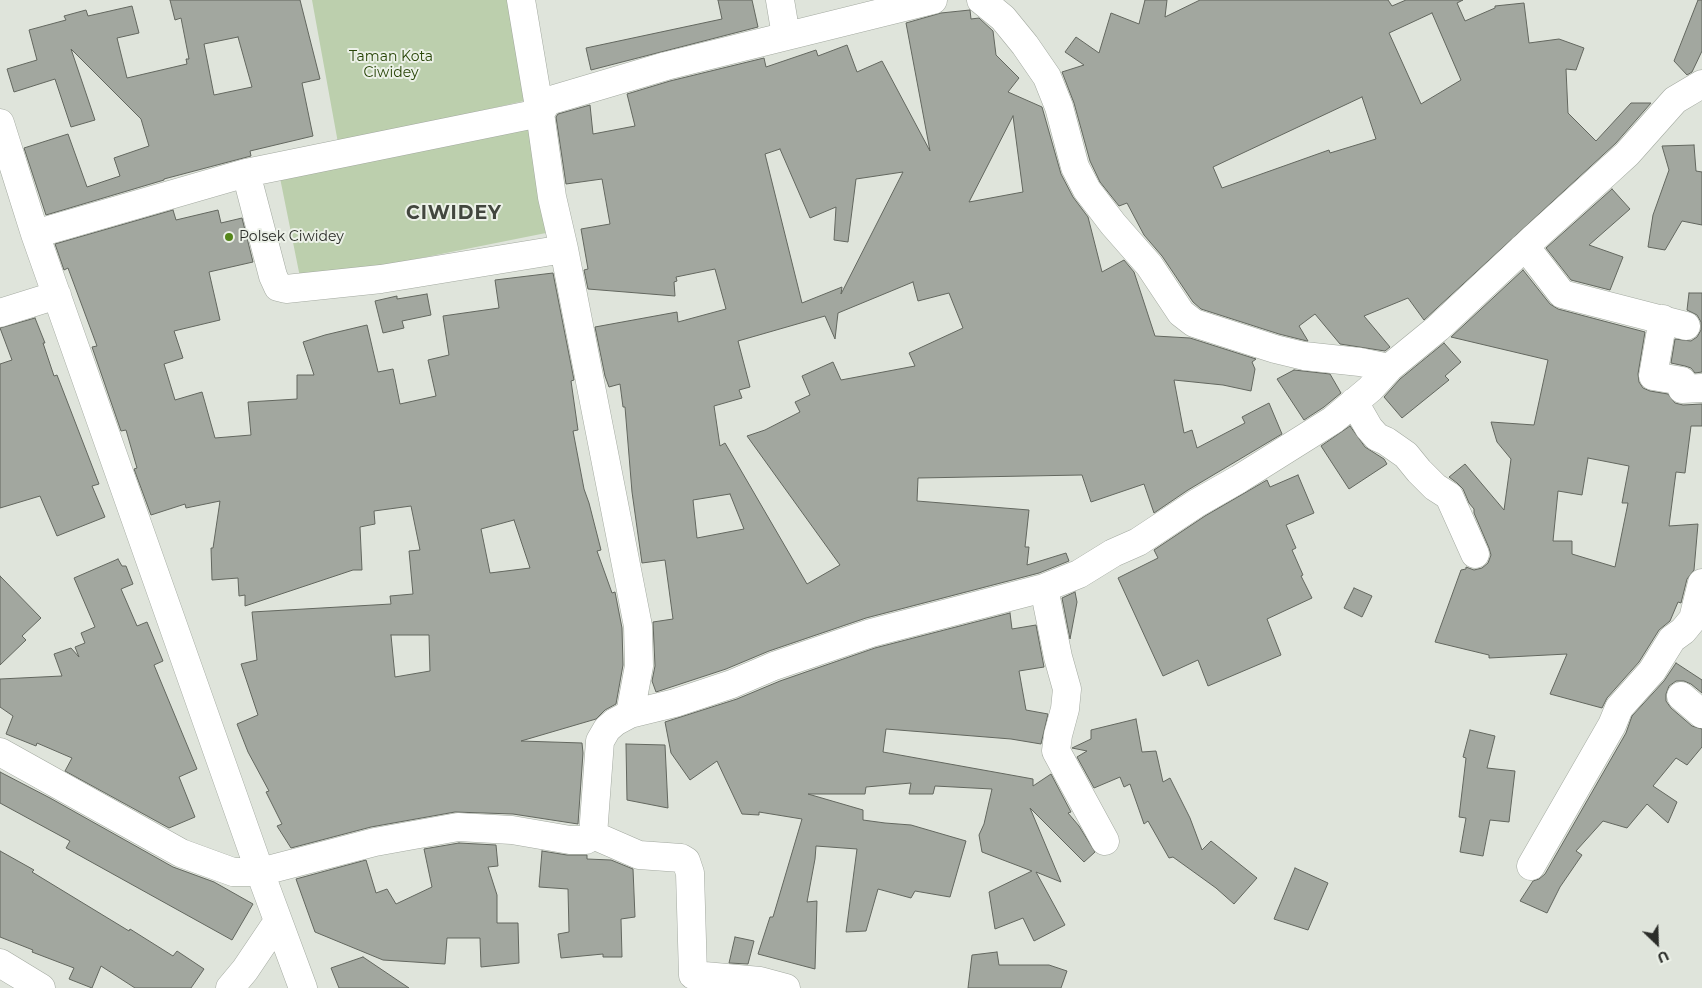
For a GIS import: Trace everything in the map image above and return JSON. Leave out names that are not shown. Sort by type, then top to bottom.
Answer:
[{"type":"street","points":[[520,0],[540,112],[552,196],[638,626],[639,666],[630,714]]},
{"type":"street","points":[[780,0],[786,36]]},
{"type":"street","points":[[36,234],[246,173],[540,112],[548,101],[666,66],[934,0]]},
{"type":"street","points":[[981,0],[1004,18],[1047,77],[1059,107],[1075,167],[1087,190],[1113,224],[1149,265],[1181,313],[1194,323],[1275,349],[1304,356],[1360,362],[1389,368]]},
{"type":"street","points":[[593,835],[600,741],[606,729],[630,714],[732,684],[774,666],[871,633],[1044,588],[1079,574],[1138,542],[1197,503],[1333,420],[1370,389],[1389,368],[1532,256],[1675,100],[1702,84]]},
{"type":"street","points":[[0,123],[36,234],[260,872],[303,988]]},
{"type":"street","points":[[246,173],[273,276],[278,287],[286,289],[381,279],[564,250]]},
{"type":"street","points":[[1532,256],[1562,294],[1674,322],[1653,376],[1682,381],[1682,389],[1702,388]]},
{"type":"street","points":[[0,313],[58,295]]},
{"type":"street","points":[[1354,402],[1369,428],[1377,437],[1396,448],[1435,486],[1450,496],[1474,554]]},
{"type":"street","points":[[1531,866],[1612,725],[1619,708],[1652,671],[1672,639],[1683,632],[1693,619],[1702,583]]},
{"type":"street","points":[[1044,588],[1058,657],[1067,689],[1065,709],[1056,751],[1105,841]]},
{"type":"street","points":[[1681,696],[1702,714]]},
{"type":"street","points":[[0,752],[181,853],[233,872],[260,872],[375,842],[458,827],[512,830],[570,840],[586,840],[593,835]]},
{"type":"street","points":[[593,835],[639,855],[681,858],[686,861],[690,872],[693,981],[760,981],[786,988]]},
{"type":"street","points":[[230,988],[245,970],[278,921]]},
{"type":"green space","name":"Taman Kota Ciwidey","points":[[312,0],[508,0],[524,101],[338,143]]},
{"type":"green space","points":[[529,122],[551,232],[301,282],[279,173]]},
{"type":"building","points":[[170,0],[300,0],[320,79],[302,83],[313,136],[250,151],[251,156],[164,179],[46,215],[24,148],[68,134],[87,187],[120,176],[114,158],[149,146],[141,119],[71,49],[95,120],[71,127],[55,79],[14,92],[7,69],[37,60],[29,30],[66,20],[64,16],[86,10],[88,16],[132,6],[139,33],[117,38],[127,78],[187,64],[186,59],[189,59],[181,18],[175,20]],"holes":[[[238,37],[252,87],[214,95],[204,44]]]},
{"type":"building","points":[[718,0],[752,0],[758,27],[591,70],[586,48],[722,19]]},
{"type":"building","points":[[1145,0],[1167,0],[1165,17],[1200,0],[1388,0],[1392,6],[1406,0],[1463,0],[1457,3],[1465,21],[1495,8],[1495,6],[1524,3],[1529,43],[1559,39],[1584,48],[1576,70],[1566,69],[1568,113],[1596,141],[1631,103],[1651,103],[1616,143],[1424,320],[1408,298],[1364,316],[1390,347],[1385,351],[1340,344],[1315,314],[1299,326],[1307,341],[1201,309],[1193,302],[1162,256],[1144,235],[1127,203],[1119,206],[1100,182],[1090,161],[1074,103],[1062,72],[1084,65],[1065,52],[1076,37],[1099,53],[1111,13],[1139,24]],"holes":[[[1432,13],[1461,80],[1421,104],[1389,33]],[[1362,97],[1376,139],[1330,153],[1329,150],[1222,188],[1213,167]]]},
{"type":"building","points":[[1698,0],[1702,0],[1702,51],[1692,72],[1687,75],[1674,61]]},
{"type":"building","points":[[970,10],[971,19],[979,18],[993,31],[996,55],[1019,78],[1008,92],[1042,107],[1061,174],[1073,197],[1088,217],[1102,272],[1124,260],[1134,272],[1155,336],[1190,338],[1256,359],[1252,362],[1255,369],[1251,391],[1223,385],[1174,380],[1184,433],[1192,430],[1197,448],[1245,423],[1242,417],[1269,403],[1282,434],[1188,490],[1154,513],[1144,484],[1091,502],[1082,475],[918,478],[917,501],[1029,510],[1025,547],[1029,547],[1027,565],[1066,553],[1069,561],[1039,573],[866,618],[769,651],[726,669],[656,692],[652,681],[655,666],[653,622],[673,619],[665,560],[642,563],[632,492],[625,407],[623,407],[620,384],[609,387],[595,327],[677,312],[678,322],[726,309],[715,269],[676,277],[677,281],[674,282],[675,296],[588,289],[584,270],[588,269],[581,229],[610,224],[602,179],[566,184],[556,117],[558,114],[590,105],[593,134],[635,126],[627,94],[670,81],[764,58],[766,67],[816,50],[818,56],[847,45],[857,72],[882,61],[930,151],[906,23],[941,13]],"holes":[[[1013,116],[1023,192],[969,202]],[[780,149],[810,218],[836,207],[834,240],[848,242],[856,179],[903,172],[841,294],[842,287],[802,303],[765,154]],[[913,282],[918,301],[949,293],[963,328],[909,353],[915,366],[841,380],[833,362],[802,376],[810,395],[795,402],[800,412],[765,430],[747,436],[840,565],[807,584],[725,443],[720,446],[714,406],[742,398],[739,390],[750,387],[738,341],[825,316],[835,339],[838,313]],[[730,494],[744,529],[697,538],[693,500]]]},
{"type":"building","points":[[1694,145],[1696,171],[1702,172],[1702,225],[1682,221],[1665,250],[1648,247],[1653,215],[1669,170],[1662,146]]},
{"type":"building","points":[[1612,189],[1630,209],[1589,245],[1623,257],[1610,290],[1571,280],[1546,248]]},
{"type":"building","points":[[173,210],[176,220],[218,210],[221,223],[242,218],[253,262],[209,272],[220,320],[174,331],[183,358],[164,364],[175,400],[202,392],[215,438],[251,435],[248,402],[297,399],[297,375],[314,375],[303,342],[367,325],[378,372],[393,369],[400,404],[436,396],[428,360],[449,355],[443,316],[499,308],[495,280],[553,273],[574,380],[571,381],[578,430],[573,431],[584,489],[601,550],[597,551],[612,593],[615,592],[622,628],[623,665],[616,704],[605,710],[596,719],[521,741],[582,743],[578,824],[513,814],[455,812],[371,827],[291,848],[277,826],[282,824],[266,792],[269,791],[248,752],[237,724],[258,715],[241,664],[257,660],[252,612],[391,604],[390,596],[413,594],[409,551],[420,550],[411,506],[374,511],[375,524],[360,527],[362,570],[353,570],[245,606],[245,595],[239,596],[238,578],[212,580],[211,548],[213,548],[220,501],[186,508],[185,504],[151,515],[134,469],[137,468],[126,430],[121,431],[92,347],[97,346],[68,268],[64,270],[55,244]],"holes":[[[514,520],[530,568],[490,573],[481,529]],[[391,635],[429,635],[430,671],[395,677]]]},
{"type":"building","points":[[1523,270],[1550,304],[1558,309],[1645,332],[1638,374],[1639,382],[1643,388],[1668,394],[1675,403],[1683,405],[1702,404],[1702,426],[1691,426],[1685,473],[1676,472],[1669,526],[1698,524],[1694,570],[1687,579],[1681,603],[1678,602],[1670,621],[1659,630],[1639,662],[1607,698],[1602,708],[1550,694],[1567,654],[1489,658],[1489,655],[1435,642],[1461,570],[1466,569],[1466,567],[1474,570],[1482,568],[1488,563],[1491,555],[1474,509],[1463,489],[1449,477],[1465,464],[1504,510],[1511,459],[1497,442],[1491,422],[1534,425],[1548,360],[1451,337]],"holes":[[[1588,458],[1629,466],[1622,503],[1628,503],[1615,567],[1572,554],[1572,541],[1553,541],[1558,491],[1582,495]]]},
{"type":"building","points":[[1689,293],[1702,293],[1702,372],[1695,373],[1691,368],[1671,363],[1675,339],[1691,341],[1697,337],[1701,330],[1701,322],[1697,315],[1687,310]]},
{"type":"building","points":[[427,294],[431,315],[402,321],[404,328],[383,333],[375,301],[397,296],[397,299]]},
{"type":"building","points":[[35,318],[45,343],[43,343],[54,376],[57,375],[99,484],[92,486],[105,517],[57,536],[40,496],[0,508],[0,364],[12,360],[0,328]]},
{"type":"building","points":[[1444,343],[1461,362],[1445,376],[1449,380],[1402,418],[1384,397],[1400,379]]},
{"type":"building","points":[[1294,370],[1330,374],[1341,393],[1304,420],[1277,379]]},
{"type":"building","points":[[1350,426],[1365,447],[1384,459],[1387,464],[1349,489],[1321,446]]},
{"type":"building","points":[[1298,475],[1314,513],[1286,525],[1296,548],[1292,550],[1303,575],[1301,576],[1312,598],[1267,619],[1281,655],[1208,686],[1198,660],[1163,676],[1118,578],[1158,558],[1154,550],[1205,516],[1267,480],[1270,487]]},
{"type":"building","points":[[118,559],[122,566],[126,566],[133,584],[121,589],[137,626],[147,622],[163,661],[154,665],[197,769],[179,777],[195,817],[169,828],[65,771],[72,758],[37,743],[36,746],[6,734],[13,716],[0,707],[0,679],[62,676],[54,654],[71,648],[79,657],[75,647],[85,643],[81,633],[95,627],[74,578]]},
{"type":"building","points":[[0,576],[41,618],[22,636],[26,640],[0,665]]},
{"type":"building","points":[[1354,588],[1372,596],[1362,617],[1344,608]]},
{"type":"building","points":[[1075,592],[1077,602],[1070,639],[1062,598]]},
{"type":"building","points":[[1010,613],[1012,629],[1036,625],[1044,667],[1019,671],[1026,710],[1048,714],[1041,744],[1011,739],[886,729],[883,752],[1033,779],[1033,786],[1051,774],[1071,812],[1068,813],[1079,826],[1095,852],[1084,862],[1030,808],[1061,882],[1036,872],[1065,925],[1034,941],[1023,918],[995,929],[989,892],[1032,871],[982,852],[979,835],[984,824],[992,789],[935,786],[933,794],[909,794],[911,783],[866,787],[865,794],[808,794],[863,810],[863,820],[911,825],[966,841],[950,897],[915,891],[911,898],[878,889],[866,931],[846,932],[857,849],[816,846],[807,902],[817,901],[815,969],[758,954],[770,917],[773,917],[802,819],[759,812],[759,815],[742,814],[717,761],[690,780],[671,753],[665,722],[737,699],[780,681],[875,648]]},
{"type":"building","points":[[1676,663],[1702,680],[1702,693],[1691,684],[1684,681],[1676,681],[1669,686],[1666,701],[1671,708],[1692,726],[1702,729],[1702,747],[1687,765],[1676,758],[1653,786],[1677,802],[1668,823],[1647,804],[1627,828],[1603,821],[1576,851],[1582,855],[1560,887],[1547,913],[1520,901],[1533,881],[1545,874],[1626,733],[1632,716],[1664,681]]},
{"type":"building","points":[[1136,719],[1142,752],[1156,751],[1163,782],[1170,778],[1190,818],[1202,850],[1211,841],[1257,878],[1234,904],[1216,888],[1173,857],[1169,858],[1148,821],[1144,824],[1130,784],[1124,787],[1120,777],[1094,788],[1077,757],[1087,751],[1072,748],[1091,739],[1091,730]]},
{"type":"building","points":[[1470,730],[1495,736],[1487,768],[1515,771],[1509,822],[1490,820],[1483,856],[1460,852],[1466,818],[1459,817],[1466,758],[1463,757]]},
{"type":"building","points":[[626,744],[665,745],[668,808],[627,800]]},
{"type":"building","points":[[0,772],[173,867],[214,882],[253,904],[232,940],[66,848],[70,841],[0,803]]},
{"type":"building","points":[[459,843],[496,845],[498,866],[488,867],[497,895],[497,923],[518,923],[519,963],[481,967],[480,938],[447,938],[445,964],[383,960],[315,932],[296,879],[366,860],[376,893],[387,889],[396,904],[432,887],[424,849]]},
{"type":"building","points":[[0,851],[34,870],[32,872],[129,931],[130,929],[173,956],[177,951],[204,969],[191,988],[135,988],[101,966],[92,988],[69,979],[74,968],[0,937]]},
{"type":"building","points":[[542,851],[567,855],[587,855],[587,859],[611,860],[633,869],[635,917],[621,919],[622,957],[603,957],[603,954],[561,958],[558,934],[569,932],[568,889],[539,887]]},
{"type":"building","points":[[1295,868],[1328,883],[1308,930],[1274,919]]},
{"type":"building","points":[[735,937],[754,941],[748,964],[729,963]]},
{"type":"building","points":[[997,952],[999,965],[1049,965],[1067,971],[1061,988],[968,988],[972,955]]},
{"type":"building","points":[[363,957],[409,988],[339,988],[331,968]]},
{"type":"place","name":"Polsek Ciwidey","points":[[229,237]]},
{"type":"district","name":"CIWIDEY","points":[[454,213]]}]
